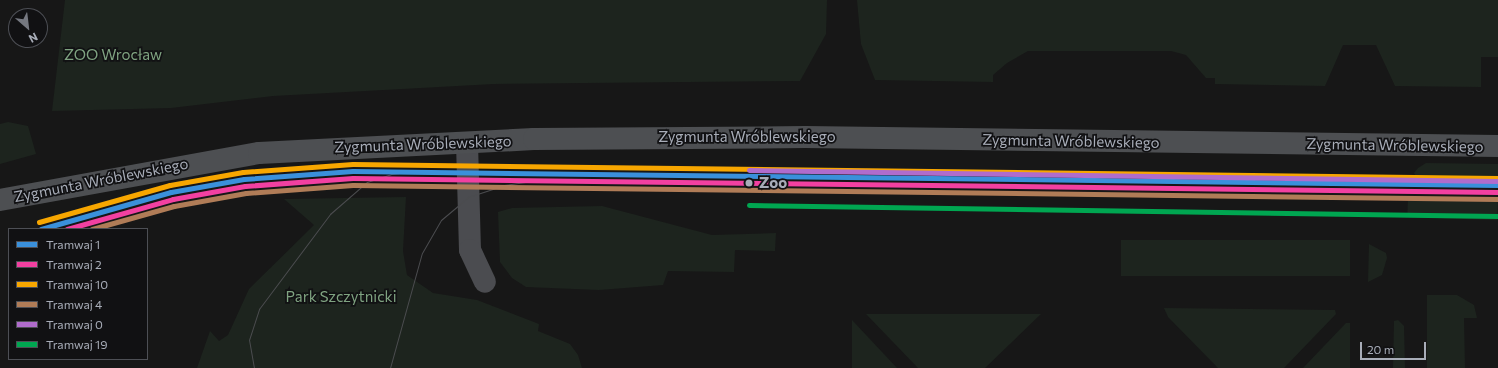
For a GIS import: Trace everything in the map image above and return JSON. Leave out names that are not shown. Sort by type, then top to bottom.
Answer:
[{"type":"main road","name":"Zygmunta Wróblewskiego","points":[[0,200],[259,153],[613,137],[805,137],[1498,146]]},
{"type":"street","points":[[467,143],[470,250],[485,282]]},
{"type":"green space","name":"ZOO Wrocław","points":[[65,0],[827,0],[826,34],[800,81],[494,84],[273,96],[171,108],[52,111]]},
{"type":"green space","points":[[857,0],[1498,0],[1498,57],[1481,57],[1481,87],[1395,86],[1376,45],[1343,45],[1325,86],[1215,84],[1215,78],[1206,78],[1186,55],[1171,51],[1028,51],[1007,63],[993,75],[993,82],[875,80],[861,44]]},
{"type":"green space","points":[[8,122],[28,126],[36,154],[0,164],[0,124]]},
{"type":"green space","points":[[1426,163],[1498,164],[1498,180],[1417,178],[1414,173],[1418,168]]},
{"type":"green space","name":"Park Szczytnicki","points":[[406,197],[403,251],[407,275],[433,293],[477,300],[539,324],[538,331],[570,344],[578,355],[582,368],[197,368],[210,331],[219,341],[228,335],[249,289],[314,225],[284,199]]},
{"type":"green space","points":[[1408,197],[1498,200],[1497,220],[1407,217]]},
{"type":"green space","points":[[602,206],[712,235],[776,233],[775,251],[735,250],[734,272],[668,271],[663,285],[599,290],[526,287],[512,278],[500,262],[498,212],[512,208]]},
{"type":"green space","points":[[1121,240],[1350,240],[1350,276],[1121,276]]},
{"type":"green space","points":[[1369,244],[1386,253],[1387,258],[1382,275],[1368,282]]},
{"type":"green space","points":[[1427,295],[1457,295],[1474,305],[1477,318],[1464,318],[1465,368],[1427,368]]},
{"type":"green space","points":[[1164,308],[1335,310],[1336,314],[1284,368],[1218,368],[1168,317]]},
{"type":"green space","points":[[866,314],[1041,314],[985,368],[918,368]]},
{"type":"green space","points":[[852,320],[897,368],[852,368]]},
{"type":"green space","points":[[1398,320],[1404,326],[1405,368],[1393,368],[1394,321]]},
{"type":"green space","points":[[1346,323],[1350,323],[1350,368],[1303,368]]},
{"type":"tram line","name":"10","points":[[39,222],[170,185],[243,172],[353,164],[1498,178]]},
{"type":"tram line","points":[[254,368],[249,340],[259,309],[330,214],[367,182],[391,174],[422,170]]},
{"type":"tram line","name":"0","points":[[749,170],[1498,181]]},
{"type":"tram line","name":"1","points":[[45,228],[171,192],[244,179],[353,171],[1498,185]]},
{"type":"tram line","name":"2","points":[[71,228],[173,199],[245,186],[353,178],[1498,192]]},
{"type":"tram line","points":[[390,368],[422,253],[441,220],[468,197],[504,185],[533,181]]},
{"type":"tram line","name":"4","points":[[96,228],[174,206],[246,193],[353,185],[1498,199]]},
{"type":"tram line","name":"19","points":[[749,205],[1498,216]]},
{"type":"place","name":"Zoo","points":[[749,183]]}]
